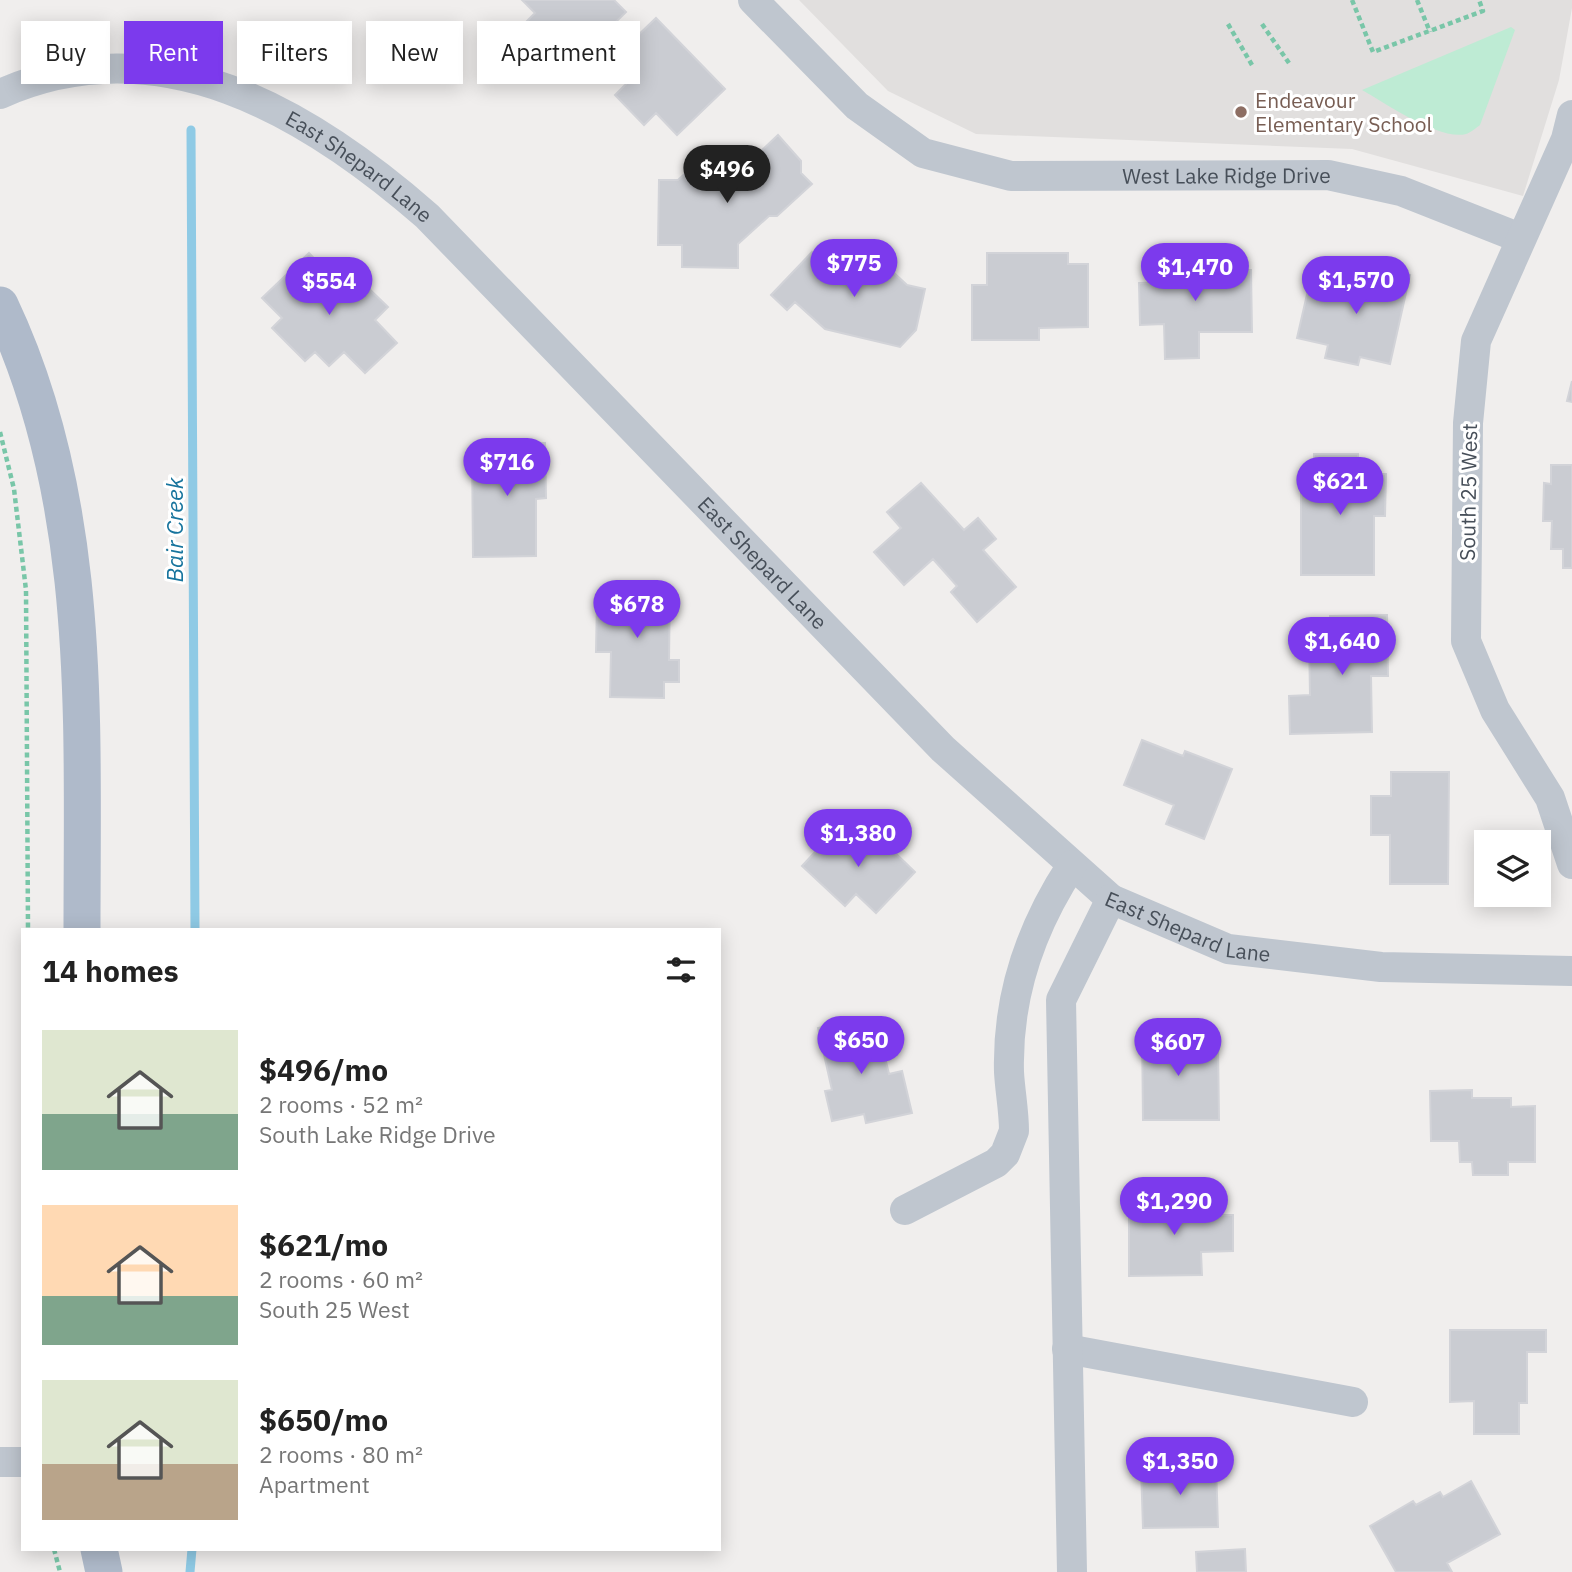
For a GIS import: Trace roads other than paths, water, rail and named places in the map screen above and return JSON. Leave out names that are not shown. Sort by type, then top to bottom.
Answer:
[{"type":"main road","points":[[0,305],[24,362],[50,443],[72,562],[82,680],[82,928]]},
{"type":"main road","points":[[99,1551],[104,1572]]},
{"type":"street","name":"West Lake Ridge Drive","points":[[753,0],[858,106],[923,153],[1011,176],[1328,175],[1401,191],[1520,238]]},
{"type":"street","name":"East Shepard Lane","points":[[0,94],[53,74],[85,69],[116,67],[177,74],[207,82],[290,116],[357,158],[427,216],[943,749],[1111,899],[1228,949],[1381,967],[1572,971]]},
{"type":"street","name":"South 25 West","points":[[1572,115],[1566,139],[1476,341],[1468,423],[1466,641],[1494,710],[1550,798],[1572,864]]},
{"type":"street","points":[[905,1210],[996,1163],[1011,1143],[1014,1130],[1010,1038],[1021,974],[1042,915],[1072,864]]},
{"type":"street","points":[[1072,1572],[1061,1000],[1111,899]]},
{"type":"street","points":[[1068,1349],[1353,1402]]},
{"type":"street","points":[[0,1462],[21,1462]]},
{"type":"waterway","name":"Bair Creek","points":[[191,130],[195,928]]},
{"type":"waterway","name":"Bair Creek","points":[[190,1572],[192,1551]]},
{"type":"place","name":"Endeavour Elementary School","points":[[1241,112]]}]
